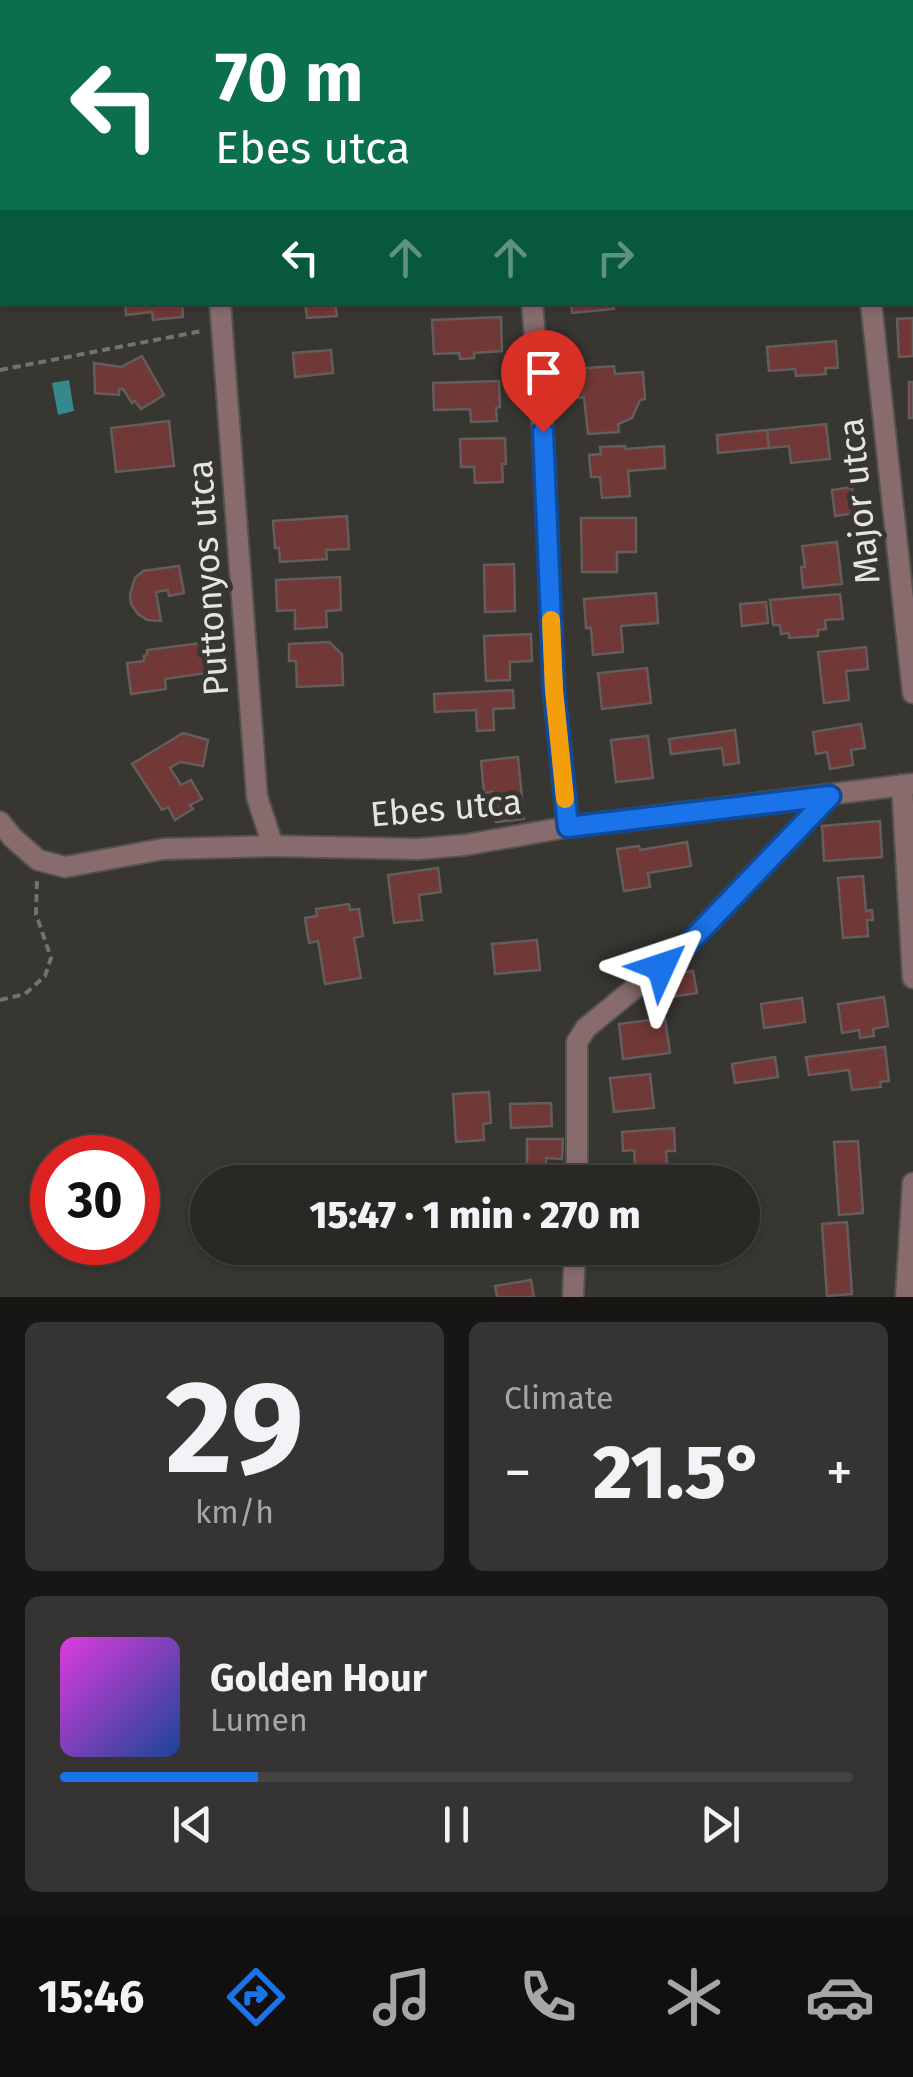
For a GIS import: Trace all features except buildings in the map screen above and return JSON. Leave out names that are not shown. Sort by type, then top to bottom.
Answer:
[{"type":"street","name":"Puttonyos utca","points":[[220,305],[257,798],[273,846]]},
{"type":"street","points":[[532,305],[543,432],[554,690],[568,827]]},
{"type":"street","name":"Major utca","points":[[871,305],[913,694]]},
{"type":"street","points":[[908,784],[913,978]]},
{"type":"street","name":"Ebes utca","points":[[38,860],[66,867],[163,850],[273,846],[418,849],[464,845],[568,827],[908,784]]},
{"type":"street","points":[[577,1165],[578,1042],[586,1028],[686,946],[830,796]]},
{"type":"street","points":[[0,822],[38,860]]},
{"type":"street","points":[[906,1297],[913,1182]]},
{"type":"street","points":[[573,1297],[574,1265]]},
{"type":"path","points":[[0,370],[221,327]]},
{"type":"path","points":[[0,1000],[25,994],[45,976],[51,958],[36,914],[38,860]]},
{"type":"water","points":[[69,380],[74,411],[58,415],[52,383]]},
{"type":"slow traffic","points":[[551,620],[565,799]]},
{"type":"route","points":[[543,432],[554,690],[568,827],[830,796],[686,946],[661,967]]}]
